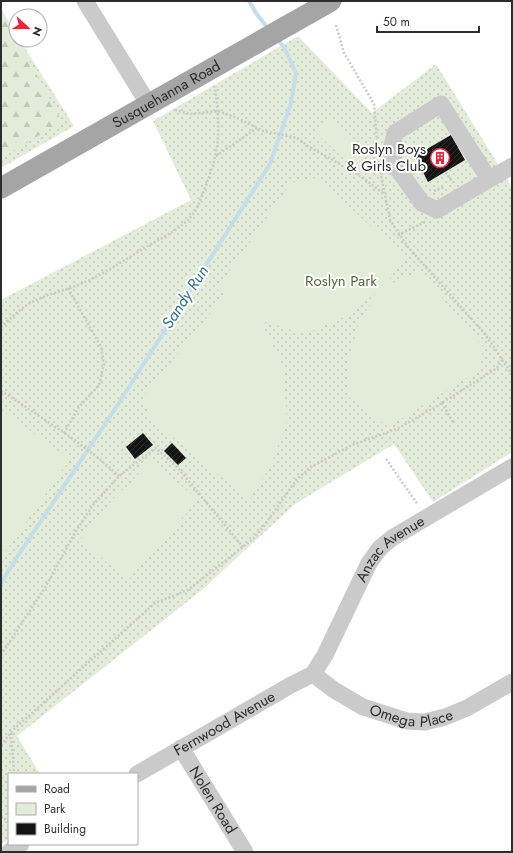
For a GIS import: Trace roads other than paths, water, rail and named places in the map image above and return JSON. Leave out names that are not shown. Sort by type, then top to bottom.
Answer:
[{"type":"main road","name":"Susquehanna Road","points":[[1,188],[331,1]]},
{"type":"street","points":[[85,1],[149,105]]},
{"type":"street","points":[[489,179],[441,104],[395,133],[391,151],[397,168],[422,203],[436,210],[512,166]]},
{"type":"street","name":"Anzac Avenue","points":[[313,674],[326,655],[369,562],[380,548],[392,538],[426,517],[512,467]]},
{"type":"street","name":"Omega Place","points":[[313,674],[334,690],[363,707],[407,721],[425,722],[445,717],[467,708],[512,682]]},
{"type":"street","name":"Fernwood Avenue","points":[[138,773],[291,685],[313,674]]},
{"type":"street","name":"Nolen Road","points":[[181,748],[245,852]]},
{"type":"street","points":[[9,852],[20,845]]},
{"type":"waterway","name":"Sandy Run","points":[[249,1],[269,30]]},
{"type":"waterway","name":"Sandy Run","points":[[1,583],[117,406],[270,164],[291,103],[296,73],[284,47],[276,38]]},
{"type":"place","name":"Roslyn Boys & Girls Club","points":[[440,158]]},
{"type":"park label","name":"Roslyn Park","points":[[341,281]]}]
